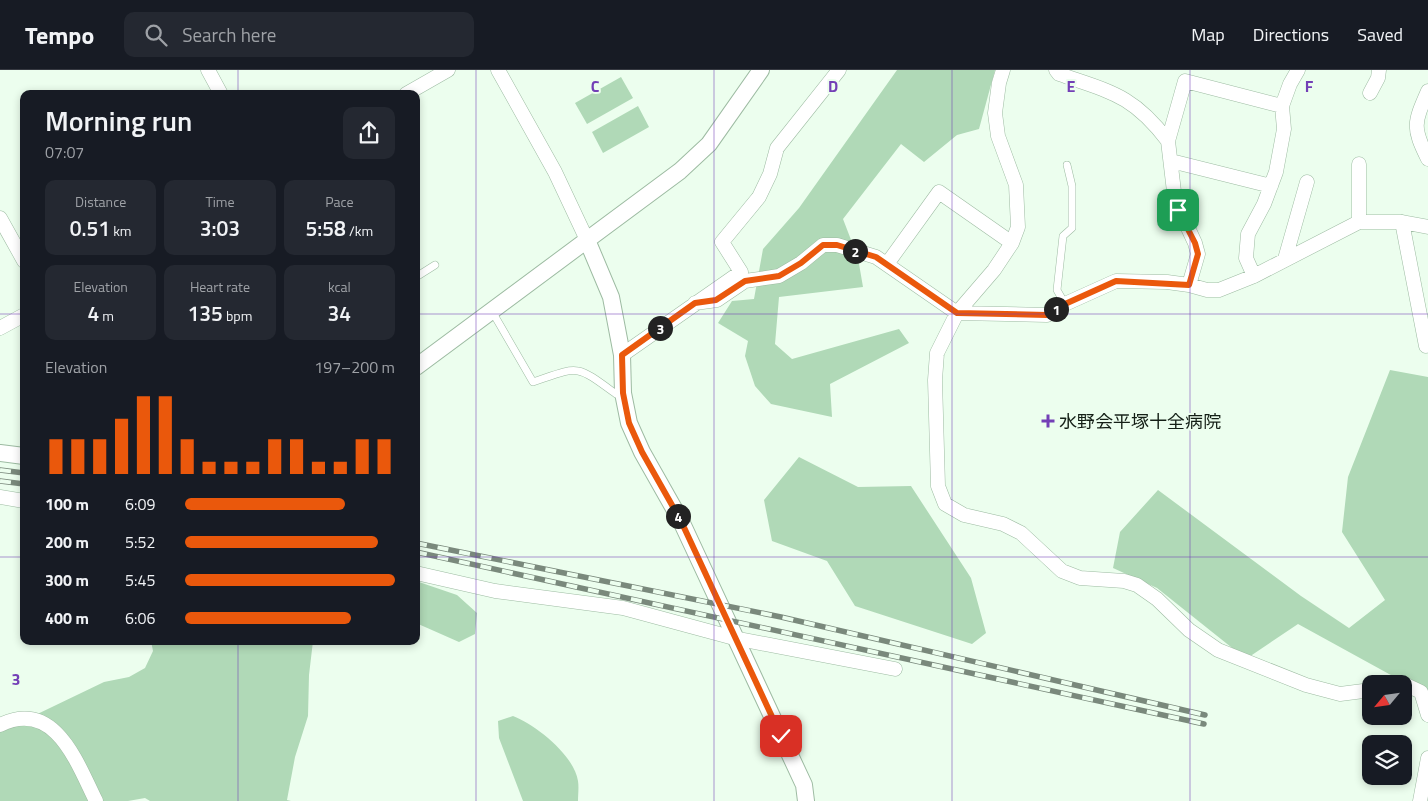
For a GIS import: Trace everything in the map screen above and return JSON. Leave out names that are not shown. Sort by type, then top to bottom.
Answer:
[{"type":"street","points":[[208,70],[219,90]]},
{"type":"street","points":[[413,90],[448,70]]},
{"type":"street","points":[[498,70],[556,172],[611,297],[622,355],[623,393],[629,423],[642,452],[681,521],[804,785],[806,801]]},
{"type":"street","points":[[420,364],[493,313],[680,171],[709,144],[761,70]]},
{"type":"street","points":[[622,355],[741,272],[722,242],[760,197],[770,174],[777,148],[839,70]]},
{"type":"street","points":[[1003,70],[998,83],[995,113],[998,136],[1016,185],[1018,227],[1012,242],[994,270],[957,313],[937,352],[935,380],[938,486],[945,504],[964,515],[1003,524],[1021,533],[1062,570],[1080,578],[1124,581],[1137,584],[1157,599],[1189,630],[1218,650],[1314,687],[1340,694],[1362,691]]},
{"type":"street","points":[[1056,70],[1059,74],[1115,93],[1128,100],[1150,118],[1168,141]]},
{"type":"street","points":[[1254,276],[1246,258],[1248,234],[1276,172],[1284,129],[1282,106],[1290,84],[1298,70]]},
{"type":"street","points":[[1370,93],[1378,78],[1379,70]]},
{"type":"street","points":[[1189,285],[1198,254],[1195,243],[1175,200],[1168,141],[1185,81],[1282,106]]},
{"type":"street","points":[[1428,91],[1417,115],[1416,135],[1428,159]]},
{"type":"street","points":[[1171,161],[1271,186]]},
{"type":"street","points":[[1359,164],[1359,222]]},
{"type":"street","points":[[1285,258],[1307,182]]},
{"type":"street","points":[[887,264],[938,192],[1012,242]]},
{"type":"street","points":[[0,218],[20,253]]},
{"type":"street","points":[[695,303],[716,300],[745,281],[779,276],[801,263],[823,245],[837,245],[876,257],[957,313],[1047,315],[1065,304],[1116,281],[1189,285],[1207,290],[1220,290],[1254,276],[1285,258],[1359,222],[1402,222],[1428,228]]},
{"type":"street","points":[[1402,222],[1426,346]]},
{"type":"street","points":[[0,328],[20,317]]},
{"type":"street","points":[[0,453],[20,456]]},
{"type":"street","points":[[0,497],[20,500]]},
{"type":"street","points":[[420,574],[495,591],[623,608],[734,638],[895,668]]},
{"type":"street","points":[[1412,688],[1422,692],[1428,715]]},
{"type":"street","points":[[0,725],[21,717],[50,725],[69,746],[96,801]]},
{"type":"street","points":[[1420,801],[1428,758]]},
{"type":"lane","points":[[1065,304],[1057,290],[1063,236],[1072,228],[1072,186],[1067,165]]},
{"type":"lane","points":[[420,274],[435,265]]},
{"type":"lane","points":[[493,313],[533,382],[572,369],[586,372],[616,394],[623,393]]},
{"type":"green space","points":[[897,70],[995,70],[979,129],[957,135],[924,162],[901,144],[843,219],[858,258],[863,287],[779,297],[775,344],[792,359],[899,329],[909,343],[830,384],[832,417],[771,404],[755,386],[745,356],[748,341],[718,323],[732,301],[754,299],[763,249],[799,208]]},
{"type":"green space","points":[[621,77],[633,98],[587,124],[575,103]]},
{"type":"green space","points":[[638,106],[649,127],[603,153],[592,132]]},
{"type":"green space","points":[[1390,370],[1428,377],[1428,691],[1412,686],[1412,675],[1391,675],[1298,624],[1246,659],[1157,588],[1113,568],[1120,532],[1158,490],[1301,596],[1349,628],[1385,600],[1342,532],[1348,477]]},
{"type":"green space","points":[[799,457],[858,487],[911,486],[971,578],[986,633],[972,644],[855,606],[827,561],[772,541],[764,500]]},
{"type":"green space","points":[[420,582],[457,595],[477,613],[475,634],[459,642],[420,625]]},
{"type":"green space","points":[[152,645],[313,645],[309,675],[308,716],[295,757],[287,800],[291,801],[150,801],[145,798],[128,801],[0,801],[0,732],[104,682],[129,677],[145,668],[153,651]]},
{"type":"green space","points":[[513,716],[532,726],[562,751],[575,771],[578,781],[578,801],[523,801],[499,738],[498,721]]},
{"type":"railway","points":[[0,470],[20,472]]},
{"type":"railway","points":[[0,481],[20,484]]},
{"type":"railway","points":[[420,544],[781,617],[1205,715]]},
{"type":"railway","points":[[420,553],[1204,724]]},
{"type":"place","name":"水野会平塚十全病院","points":[[1048,421]]},
{"type":"route","points":[[781,736],[681,521],[642,452],[629,423],[623,393],[622,355],[695,303],[716,300],[745,281],[779,276],[801,263],[823,245],[837,245],[876,257],[957,313],[1047,315],[1065,304],[1116,281],[1167,282],[1189,285],[1198,254],[1195,243],[1178,210]]}]
